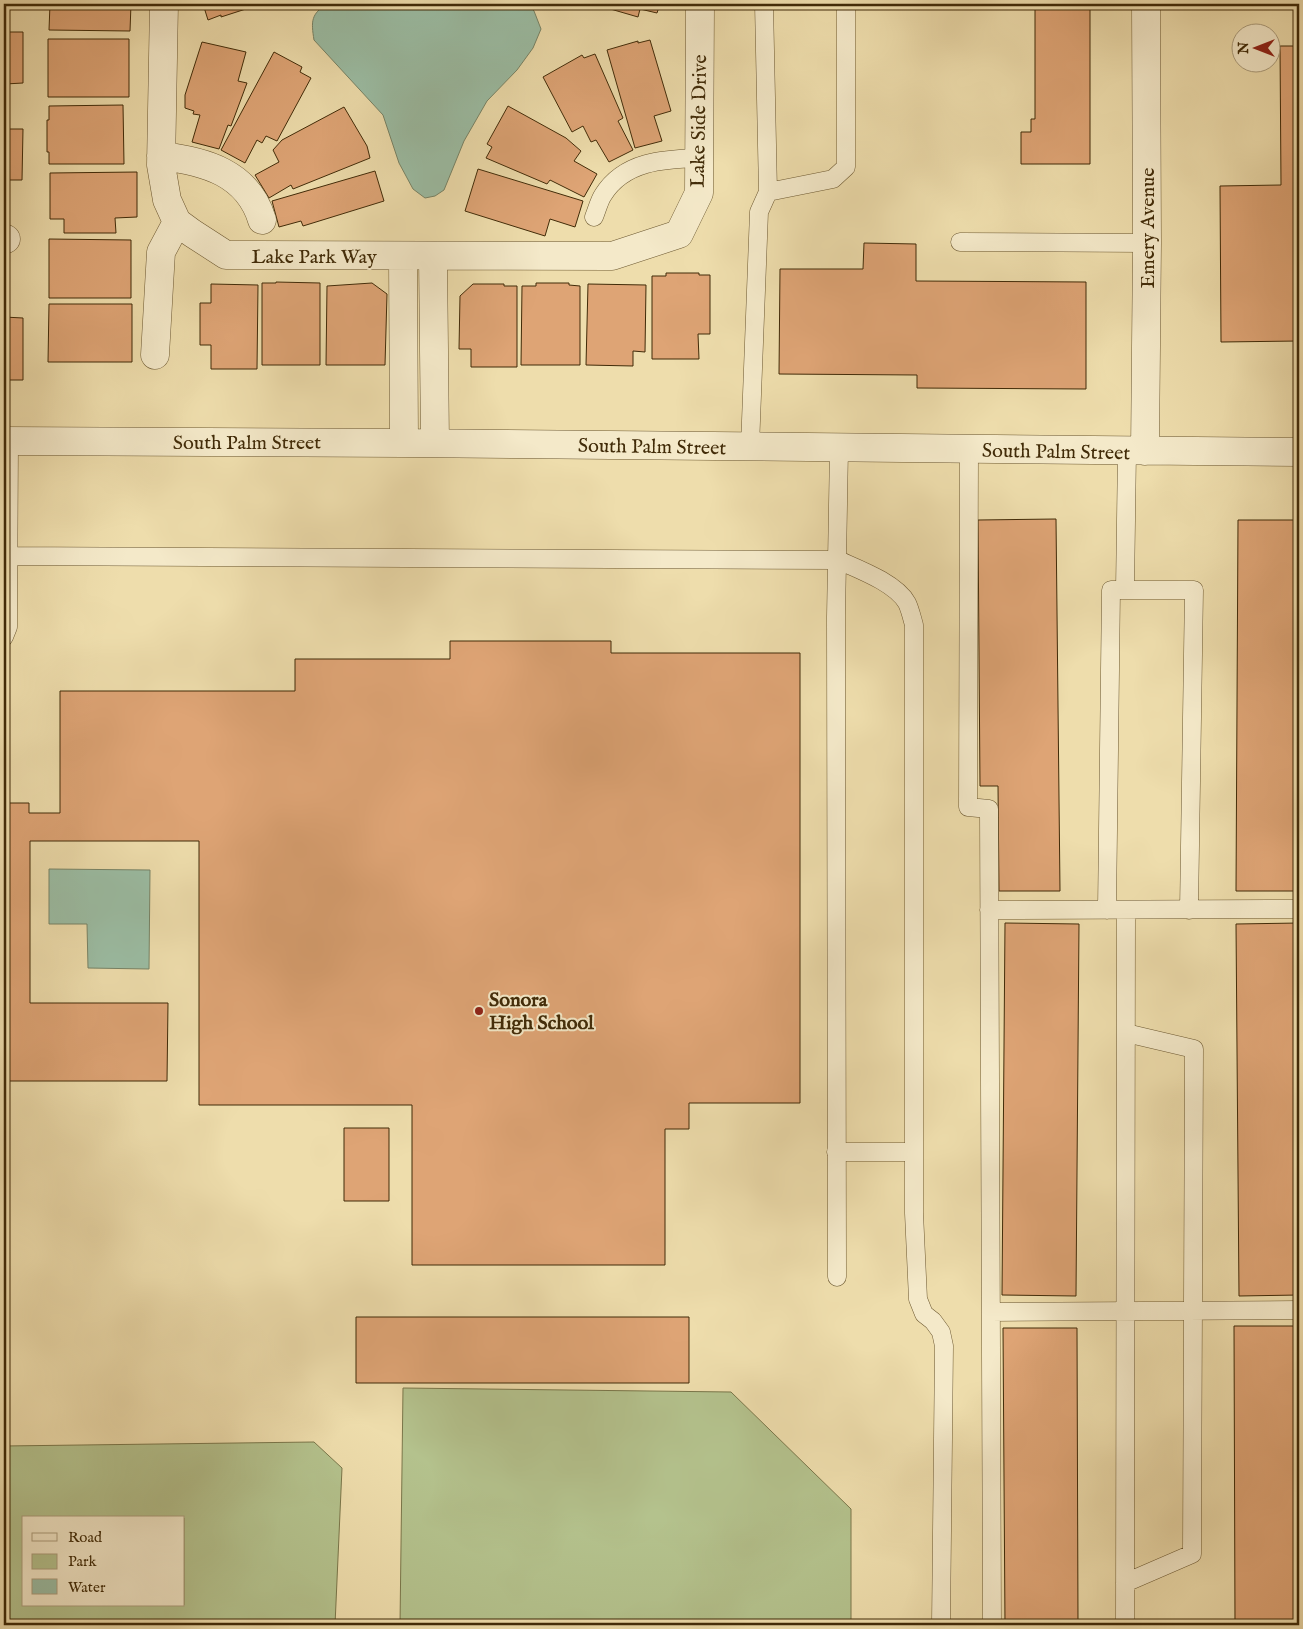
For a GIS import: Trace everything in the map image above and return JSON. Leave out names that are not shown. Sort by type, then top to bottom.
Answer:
[{"type":"street","points":[[155,355],[161,252],[177,222],[167,200],[161,164],[164,4]]},
{"type":"street","name":"Lake Side Drive","points":[[679,234],[699,193],[700,4]]},
{"type":"street","name":"Emery Avenue","points":[[1136,451],[1147,243],[1146,4]]},
{"type":"street","points":[[161,156],[184,159],[214,168],[242,185],[258,206],[262,220]]},
{"type":"street","name":"Lake Park Way","points":[[177,222],[226,255],[612,256],[679,234]]},
{"type":"street","points":[[403,256],[404,443]]},
{"type":"street","points":[[433,256],[435,443]]},
{"type":"street","name":"South Palm Street","points":[[6,441],[435,443],[839,449],[1299,452]]},
{"type":"lane","points":[[750,447],[759,212],[768,192],[764,4]]},
{"type":"lane","points":[[768,192],[833,179],[846,167],[846,4]]},
{"type":"lane","points":[[594,217],[603,195],[621,175],[640,165],[668,159],[699,158]]},
{"type":"lane","points":[[960,242],[1147,243]]},
{"type":"lane","points":[[5,630],[6,441]]},
{"type":"lane","points":[[836,1277],[836,617],[839,449]]},
{"type":"lane","points":[[969,450],[968,806],[989,809],[992,1625]]},
{"type":"lane","points":[[1125,590],[1136,451]]},
{"type":"lane","points":[[6,556],[838,560],[896,590],[907,603],[914,625],[914,1213],[918,1299],[924,1314],[933,1321],[941,1332],[944,1346],[941,1625]]},
{"type":"lane","points":[[1107,910],[1111,590],[1194,590],[1189,910]]},
{"type":"lane","points":[[989,910],[1299,909]]},
{"type":"lane","points":[[1125,1625],[1126,910]]},
{"type":"lane","points":[[1125,1583],[1192,1554],[1194,1310],[1194,1049],[1126,1033]]},
{"type":"lane","points":[[836,1152],[914,1152]]},
{"type":"lane","points":[[991,1312],[1299,1310]]},
{"type":"green space","points":[[403,1388],[731,1392],[851,1509],[851,1625],[400,1625]]},
{"type":"green space","points":[[314,1442],[342,1468],[335,1625],[4,1625],[4,1446]]},
{"type":"water","points":[[327,4],[528,4],[534,11],[541,29],[533,48],[517,70],[487,101],[464,141],[444,190],[435,196],[425,198],[413,189],[399,163],[383,115],[314,40],[313,19],[318,11]]},
{"type":"water","points":[[49,869],[150,870],[149,969],[88,968],[87,924],[49,924]]},
{"type":"building","points":[[50,4],[131,4],[130,31],[49,30]]},
{"type":"building","points":[[203,4],[251,4],[252,7],[208,20]]},
{"type":"building","points":[[608,4],[660,4],[657,13],[640,9],[638,17],[607,8]]},
{"type":"building","points":[[1035,4],[1090,4],[1090,164],[1021,164],[1021,132],[1031,132],[1031,119],[1035,119]]},
{"type":"building","points":[[4,32],[23,32],[23,83],[5,84]]},
{"type":"building","points":[[48,39],[129,39],[129,97],[48,97]]},
{"type":"building","points":[[650,40],[671,111],[654,116],[662,141],[635,148],[607,50],[638,41],[638,43]]},
{"type":"building","points":[[202,42],[246,52],[238,81],[247,83],[231,126],[228,125],[219,149],[192,142],[200,115],[193,114],[194,111],[185,108],[185,95]]},
{"type":"building","points":[[1280,46],[1299,46],[1299,341],[1221,342],[1220,186],[1281,185]]},
{"type":"building","points":[[274,52],[302,67],[300,72],[311,78],[277,141],[266,136],[262,143],[257,140],[245,163],[221,150]]},
{"type":"building","points":[[595,54],[623,118],[618,121],[633,150],[609,162],[596,140],[591,142],[583,126],[572,132],[543,77],[582,55],[584,58]]},
{"type":"building","points":[[123,105],[124,164],[49,164],[47,120],[49,120],[49,106]]},
{"type":"building","points":[[508,106],[566,138],[581,151],[574,161],[597,174],[584,197],[550,180],[547,184],[486,158],[492,147],[487,144]]},
{"type":"building","points":[[344,107],[367,146],[370,158],[293,189],[291,185],[269,198],[255,175],[279,162],[273,150],[282,140]]},
{"type":"building","points":[[4,129],[23,129],[22,180],[4,180]]},
{"type":"building","points":[[478,169],[583,201],[575,227],[550,219],[545,236],[465,211]]},
{"type":"building","points":[[375,171],[384,201],[303,226],[301,221],[279,227],[272,201]]},
{"type":"building","points":[[137,172],[137,217],[115,218],[116,233],[64,233],[64,219],[50,219],[50,173]]},
{"type":"building","points":[[49,239],[131,240],[131,298],[49,298]]},
{"type":"building","points":[[864,243],[916,244],[916,281],[1086,282],[1086,389],[917,388],[917,375],[779,374],[780,269],[863,269]]},
{"type":"building","points":[[666,273],[710,275],[710,334],[698,334],[699,359],[652,359],[652,276],[666,276]]},
{"type":"building","points":[[262,283],[320,283],[320,365],[262,365]]},
{"type":"building","points":[[372,283],[387,294],[385,365],[326,365],[327,286]]},
{"type":"building","points":[[536,283],[569,283],[569,285],[580,286],[580,365],[521,365],[522,286],[536,286]]},
{"type":"building","points":[[211,284],[258,285],[257,369],[211,369],[211,345],[200,345],[200,303],[211,303]]},
{"type":"building","points":[[473,284],[517,286],[517,367],[471,367],[471,349],[459,349],[460,296]]},
{"type":"building","points":[[588,284],[646,285],[645,352],[633,351],[633,366],[586,365]]},
{"type":"building","points":[[49,304],[132,304],[132,362],[48,362]]},
{"type":"building","points":[[4,317],[23,318],[23,380],[4,380]]},
{"type":"building","points":[[1056,519],[1060,891],[999,891],[998,786],[980,786],[978,520]]},
{"type":"building","points":[[1238,520],[1299,520],[1299,891],[1236,891]]},
{"type":"building","points":[[450,641],[611,641],[611,653],[800,653],[800,1103],[689,1103],[689,1129],[665,1129],[665,1265],[412,1265],[412,1105],[199,1105],[199,841],[30,841],[30,1003],[168,1003],[167,1081],[4,1081],[4,803],[29,803],[29,813],[60,813],[60,691],[295,691],[295,659],[450,659]]},
{"type":"building","points":[[1005,923],[1079,924],[1076,1296],[1002,1295]]},
{"type":"building","points":[[1299,923],[1299,1295],[1239,1296],[1236,924]]},
{"type":"building","points":[[344,1128],[389,1128],[389,1201],[344,1201]]},
{"type":"building","points":[[356,1317],[689,1317],[689,1383],[356,1383]]},
{"type":"building","points":[[1234,1326],[1299,1326],[1299,1625],[1235,1625]]},
{"type":"building","points":[[1003,1328],[1077,1328],[1078,1625],[1005,1625]]},
{"type":"place","name":"Sonora High School","points":[[479,1011]]}]
